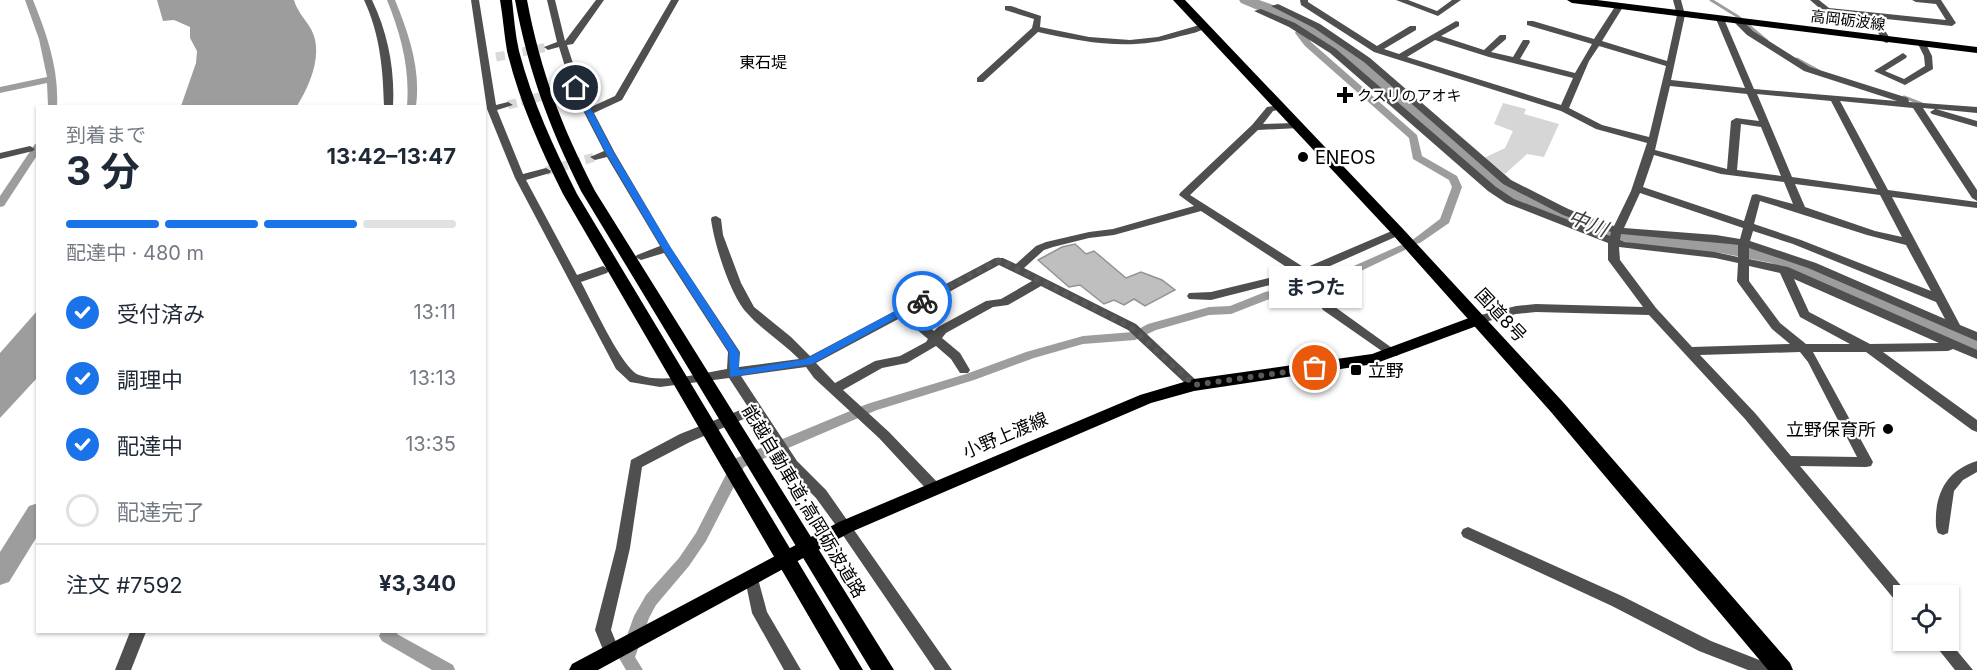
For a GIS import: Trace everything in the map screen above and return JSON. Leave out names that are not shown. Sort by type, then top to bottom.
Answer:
[{"type":"highway","name":"国道8号","points":[[1179,0],[1398,232],[1642,504],[1773,669]]},
{"type":"highway","name":"能越自動車道;高岡砺波道路","points":[[510,1],[555,123],[601,211],[817,568],[883,670]]},
{"type":"highway","name":"能越自動車道;高岡砺波道路","points":[[510,1],[515,59],[538,128],[559,173],[794,576],[852,670]]},
{"type":"main road","name":"高岡砺波線","points":[[1572,0],[1977,50]]},
{"type":"main road","name":"小野上渡線","points":[[579,670],[845,527],[1146,399],[1194,385],[1374,359],[1477,320]]},
{"type":"street","points":[[368,0],[373,9],[386,60],[389,105]]},
{"type":"street","points":[[476,0],[492,109],[520,178],[620,366],[634,379],[660,383],[809,362],[999,260],[1131,327],[1194,385]]},
{"type":"street","points":[[551,0],[576,88],[610,153],[666,248],[734,352],[733,374],[792,465],[821,494],[944,670]]},
{"type":"street","points":[[549,47],[570,42],[600,0]]},
{"type":"street","points":[[590,111],[619,99],[675,0]]},
{"type":"street","points":[[1304,0],[1304,3],[1377,50],[1564,109],[1599,127],[1721,171],[1977,205]]},
{"type":"street","points":[[1400,0],[1438,15],[1457,0]]},
{"type":"street","points":[[1677,0],[1681,15],[1651,146],[1637,189],[1611,250],[1614,260],[1652,310],[1750,416],[1893,587]]},
{"type":"street","points":[[1814,0],[1827,10],[1952,23],[1939,2],[1916,0]]},
{"type":"street","points":[[1275,6],[1317,26],[1367,60],[1508,182],[1524,192],[1587,220],[1616,236],[1743,251],[1977,355]]},
{"type":"street","points":[[1564,109],[1578,76],[1619,7]]},
{"type":"street","points":[[980,80],[1036,29],[1038,18],[1008,8]]},
{"type":"street","points":[[1258,11],[1292,25],[1339,56],[1492,189],[1510,201],[1616,236],[1743,251],[1813,266],[1975,337]]},
{"type":"street","points":[[1871,15],[1887,39]]},
{"type":"street","points":[[1720,19],[1800,208]]},
{"type":"street","points":[[1738,21],[1750,33],[1807,69],[1977,124]]},
{"type":"street","points":[[1530,23],[1670,64]]},
{"type":"street","points":[[1399,58],[1456,24]]},
{"type":"street","points":[[1036,29],[1093,41],[1123,43],[1145,42],[1203,27]]},
{"type":"street","points":[[1377,50],[1413,28]]},
{"type":"street","points":[[1434,37],[1485,53],[1578,76]]},
{"type":"street","points":[[1485,53],[1503,37]]},
{"type":"street","points":[[1515,61],[1526,42]]},
{"type":"street","points":[[1904,56],[1878,71],[1905,82],[1930,67],[1922,44]]},
{"type":"street","points":[[484,59],[496,57]]},
{"type":"street","points":[[1665,82],[1977,111]]},
{"type":"street","points":[[563,91],[576,88]]},
{"type":"street","points":[[1834,98],[1956,328]]},
{"type":"street","points":[[492,109],[508,105]]},
{"type":"street","points":[[1919,106],[1977,198]]},
{"type":"street","points":[[1181,213],[1184,195],[1255,127],[1270,109],[1279,108]]},
{"type":"street","points":[[1732,172],[1736,121],[1766,125]]},
{"type":"street","points":[[1255,127],[1296,126]]},
{"type":"street","points":[[0,156],[30,149]]},
{"type":"street","points":[[595,157],[610,153]]},
{"type":"street","points":[[520,178],[546,171]]},
{"type":"street","points":[[1637,189],[1748,225],[1867,268],[1942,300]]},
{"type":"street","points":[[1184,195],[1304,273],[1318,285],[1331,305],[1393,353]]},
{"type":"street","points":[[1788,461],[1866,462],[1813,360],[1804,349],[1776,326],[1743,281],[1743,251],[1756,197],[1800,208],[1880,237],[1910,242]]},
{"type":"street","points":[[1017,269],[1040,248],[1050,244],[1114,232],[1202,207]]},
{"type":"street","points":[[716,219],[718,235],[735,283],[750,310],[787,340],[809,362],[818,375],[884,435],[935,489]]},
{"type":"street","points":[[1193,296],[1211,296],[1304,273],[1398,232]]},
{"type":"street","points":[[641,257],[666,248]]},
{"type":"street","points":[[574,280],[603,270]]},
{"type":"street","points":[[1784,270],[1804,314],[1870,349],[1977,428]]},
{"type":"street","points":[[835,389],[879,364],[903,360],[930,345],[942,330],[990,304],[1004,302],[1040,281]]},
{"type":"street","points":[[1477,320],[1516,310],[1536,308],[1652,310]]},
{"type":"street","points":[[903,311],[956,356],[964,370]]},
{"type":"street","points":[[1690,351],[1948,347],[1975,337]]},
{"type":"street","points":[[612,652],[603,630],[623,548],[636,464],[685,438],[756,409]]},
{"type":"street","points":[[1944,529],[1943,502],[1949,484],[1977,466]]},
{"type":"street","points":[[1468,533],[1617,601],[1705,646],[1773,669]]},
{"type":"street","points":[[752,579],[760,613],[793,670]]},
{"type":"street","points":[[123,670],[138,633]]},
{"type":"street","points":[[1948,651],[1965,670]]},
{"type":"shaded area","points":[[157,0],[294,0],[315,38],[316,58],[311,79],[298,105],[181,105],[196,63],[197,51],[190,38],[190,27],[174,20],[163,21]]},
{"type":"shaded area","points":[[1503,103],[1526,109],[1524,114],[1559,124],[1544,157],[1527,154],[1505,174],[1484,158],[1505,148],[1513,131],[1494,124]]},
{"type":"shaded area","points":[[36,312],[36,379],[0,418],[0,353]]},
{"type":"building","points":[[1075,244],[1086,254],[1094,251],[1126,278],[1141,272],[1162,280],[1175,290],[1145,306],[1134,299],[1124,305],[1114,300],[1104,304],[1080,285],[1069,287],[1038,260],[1062,247]]},
{"type":"waterway","points":[[29,0],[47,52],[52,77],[53,105]]},
{"type":"waterway","points":[[391,0],[409,52],[413,79],[412,105]]},
{"type":"waterway","name":"中川","points":[[1246,0],[1294,20],[1334,44],[1390,88],[1496,180],[1519,195],[1603,230],[1641,240],[1721,247],[1776,258],[1977,344]]},
{"type":"waterway","points":[[1711,0],[1737,16],[1767,41]]},
{"type":"waterway","points":[[1301,33],[1299,33],[1308,44],[1414,137],[1417,157],[1453,178],[1457,187],[1445,221],[1416,241]]},
{"type":"waterway","points":[[1797,59],[1819,71]]},
{"type":"waterway","points":[[0,90],[52,79]]},
{"type":"waterway","points":[[1904,97],[1922,104]]},
{"type":"waterway","points":[[0,204],[36,149]]},
{"type":"waterway","points":[[635,670],[627,658],[642,616],[651,600],[684,562],[701,537],[739,463],[872,407],[970,377],[1030,355],[1083,340],[1135,336],[1152,327],[1209,311],[1231,310],[1269,295],[1323,284],[1401,248]]},
{"type":"waterway","points":[[0,574],[36,516]]},
{"type":"waterway","points":[[389,633],[387,636],[447,670]]},
{"type":"tunnel","points":[[496,57],[548,47]]},
{"type":"tunnel","points":[[508,105],[563,91]]},
{"type":"tunnel","points":[[546,171],[595,157]]},
{"type":"way so far","points":[[922,301],[999,260],[1131,327],[1194,385],[1315,368]]},
{"type":"place","name":"クスリのアオキ","points":[[1345,95]]},
{"type":"place","name":"ENEOS","points":[[1303,157]]},
{"type":"place","name":"まつた","points":[[1315,368]]},
{"type":"place","name":"立野","points":[[1356,370]]},
{"type":"place","name":"立野保育所","points":[[1888,429]]},
{"type":"district","name":"東石堤","points":[[763,62]]},
{"type":"route","points":[[576,88],[610,153],[666,248],[734,352],[733,374],[809,362],[922,301]]}]
